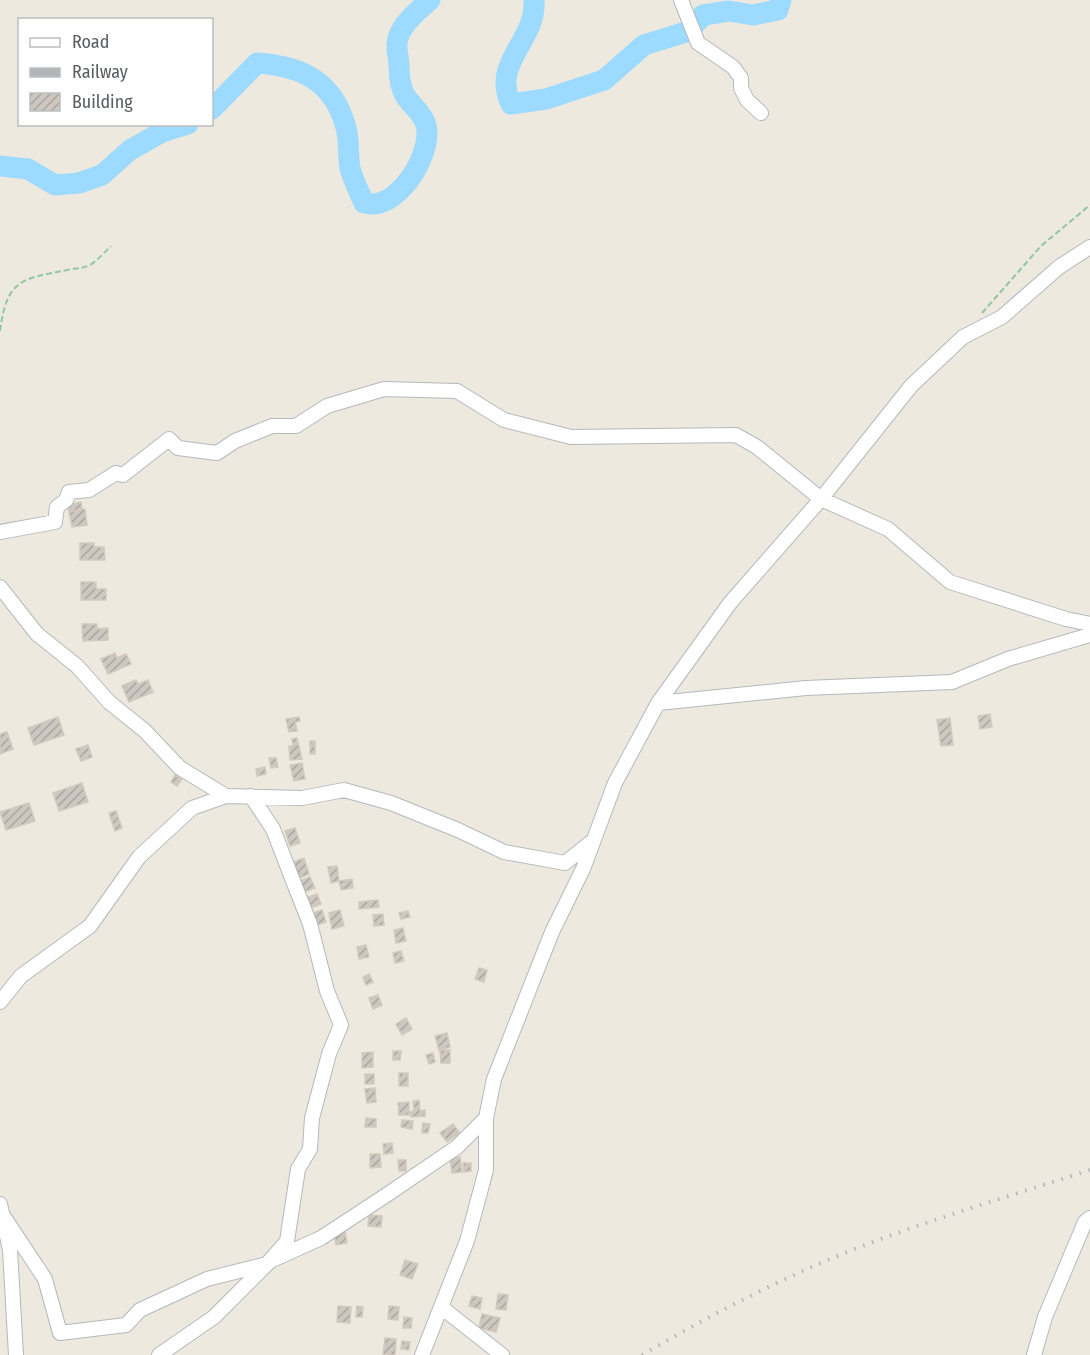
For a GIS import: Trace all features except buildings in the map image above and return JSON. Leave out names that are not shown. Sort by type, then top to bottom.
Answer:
[{"type":"street","points":[[681,0],[698,44],[733,67],[741,78],[741,88],[747,100],[761,113]]},
{"type":"street","points":[[422,1355],[467,1241],[486,1170],[486,1118],[494,1078],[552,932],[583,870],[591,843],[615,783],[658,703],[730,603],[783,539],[821,499],[911,386],[963,337],[1002,317],[1059,267],[1090,247]]},
{"type":"street","points":[[0,532],[55,522],[57,507],[66,500],[69,492],[90,490],[116,473],[123,475],[169,439],[178,448],[217,453],[236,441],[272,426],[296,426],[327,406],[384,389],[457,391],[504,420],[571,437],[736,435],[757,447],[821,499],[888,529],[950,582],[1066,619],[1090,624]]},
{"type":"street","points":[[0,587],[37,634],[77,666],[109,702],[145,732],[180,768],[226,796]]},
{"type":"street","points":[[658,703],[806,688],[952,682],[1008,659],[1090,635]]},
{"type":"street","points":[[0,1002],[21,976],[90,926],[139,857],[192,808],[226,796],[302,798],[344,790],[391,803],[459,830],[504,852],[565,863],[591,843]]},
{"type":"street","points":[[159,1355],[214,1317],[287,1241],[298,1169],[310,1149],[315,1107],[329,1054],[341,1024],[327,991],[310,924],[273,829],[250,796]]},
{"type":"street","points":[[2,1210],[45,1279],[60,1333],[126,1325],[140,1310],[207,1279],[267,1264],[321,1238],[457,1147],[486,1118]]},
{"type":"street","points":[[2,1210],[10,1250],[16,1355]]},
{"type":"street","points":[[1034,1355],[1045,1317],[1085,1222],[1090,1218]]},
{"type":"street","points":[[441,1307],[502,1355]]},
{"type":"path","points":[[977,319],[1041,246],[1090,205]]},
{"type":"path","points":[[0,331],[9,297],[21,280],[37,275],[80,269],[91,264],[111,246]]},
{"type":"waterway","points":[[213,108],[257,63],[289,68],[303,73],[326,89],[342,115],[347,132],[350,168],[364,203],[376,204],[387,200],[408,181],[416,169],[426,143],[425,122],[406,97],[401,86],[397,46],[398,36],[405,24],[430,0]]},
{"type":"waterway","points":[[534,0],[529,28],[510,63],[507,76],[506,89],[511,104],[546,99],[604,80],[644,45],[689,31],[703,15],[729,11],[753,15],[778,10],[781,0]]},
{"type":"waterway","points":[[0,166],[28,169],[55,185],[79,183],[102,175],[130,150],[162,132],[182,126]]},
{"type":"railway","points":[[642,1355],[743,1300],[839,1255],[946,1216],[1090,1170]]}]
